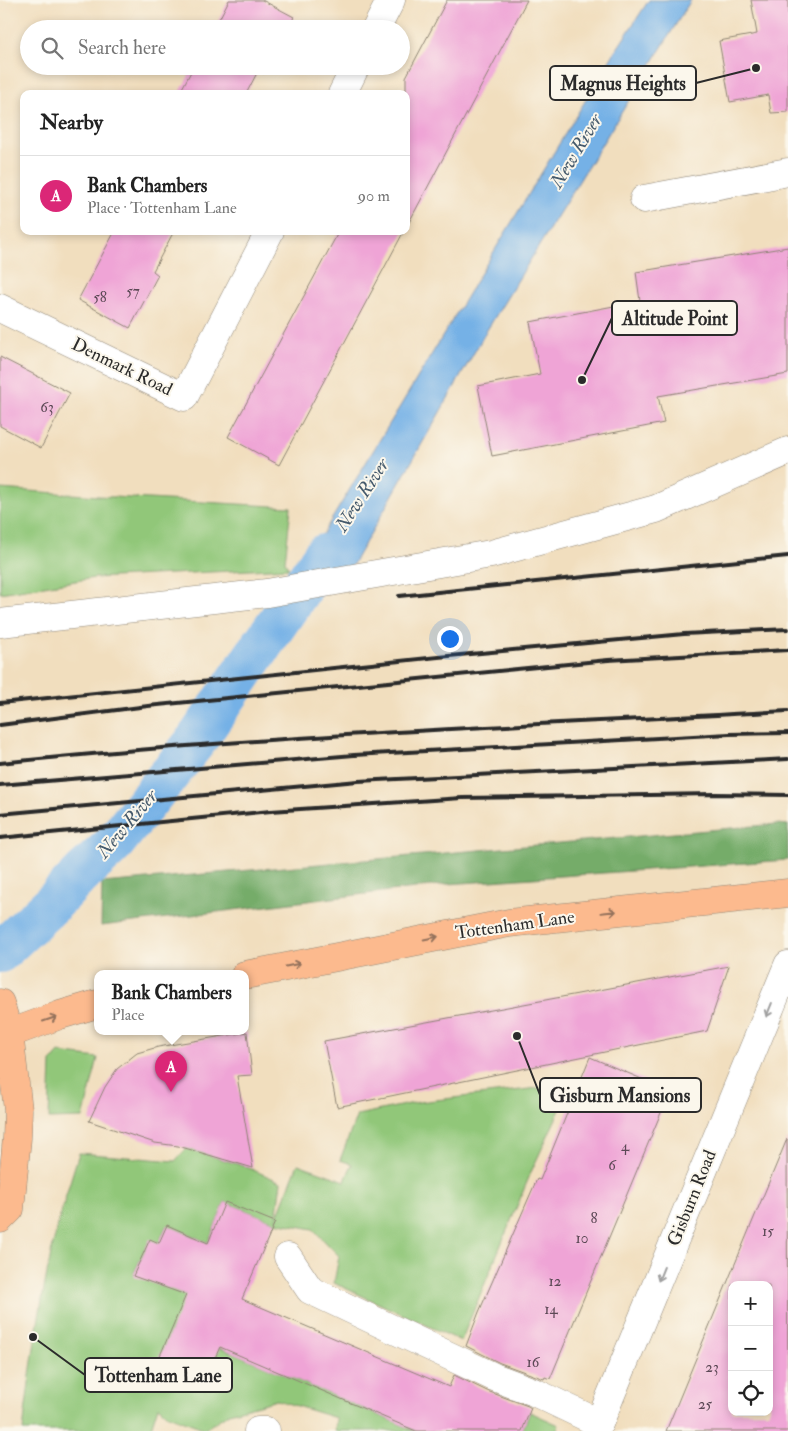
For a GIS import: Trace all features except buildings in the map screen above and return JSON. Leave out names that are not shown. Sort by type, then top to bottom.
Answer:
[{"type":"main road","name":"Tottenham Lane","points":[[249,974],[509,923],[788,893]]},
{"type":"main road","points":[[0,1003],[18,1110],[10,1208],[0,1219]]},
{"type":"main road","points":[[5,1035],[94,1005]]},
{"type":"street","points":[[381,20],[391,0]]},
{"type":"street","points":[[344,90],[352,75]]},
{"type":"street","points":[[644,199],[788,172]]},
{"type":"street","name":"Denmark Road","points":[[0,308],[184,397],[268,235]]},
{"type":"street","points":[[0,623],[267,592],[491,554],[656,509],[788,451]]},
{"type":"street","name":"Gisburn Road","points":[[598,1427],[788,965]]},
{"type":"street","points":[[288,1257],[310,1290],[494,1377],[534,1392],[598,1427]]},
{"type":"street","points":[[258,1431],[266,1431]]},
{"type":"green space","points":[[0,489],[291,507],[285,562],[289,568],[94,578],[0,593]]},
{"type":"green space","points":[[777,824],[788,825],[788,860],[448,884],[101,926],[102,883]]},
{"type":"green space","points":[[59,1053],[98,1058],[83,1118],[49,1119],[51,1062]]},
{"type":"green space","points":[[572,1084],[532,1170],[461,1341],[334,1283],[339,1256],[313,1229],[275,1222],[225,1202],[208,1243],[167,1225],[159,1243],[150,1240],[133,1275],[208,1303],[172,1328],[153,1373],[181,1386],[184,1381],[201,1389],[219,1348],[416,1431],[335,1431],[336,1418],[277,1400],[229,1413],[205,1429],[168,1415],[158,1406],[150,1431],[23,1431],[35,1340],[47,1272],[58,1225],[79,1153],[175,1161],[187,1148],[244,1166],[281,1182],[276,1219],[298,1164],[345,1181],[352,1164],[340,1160],[357,1115],[419,1102]]},
{"type":"green space","points":[[530,1412],[559,1425],[557,1431],[522,1431]]},
{"type":"water","points":[[649,0],[691,0],[487,330],[344,580],[290,588],[613,55]]},
{"type":"waterway","name":"New River","points":[[0,952],[111,847],[195,742],[324,555]]},
{"type":"railway","points":[[399,596],[788,556]]},
{"type":"railway","points":[[0,703],[438,657],[684,634],[788,629]]},
{"type":"railway","points":[[0,725],[148,706],[608,660],[788,650]]},
{"type":"railway","points":[[0,763],[98,753],[295,738],[788,711]]},
{"type":"railway","points":[[0,785],[354,755],[729,734],[788,733]]},
{"type":"railway","points":[[0,814],[358,781],[788,759]]},
{"type":"railway","points":[[0,838],[271,811],[462,798],[715,794],[788,795]]},
{"type":"place","name":"Magnus Heights","points":[[756,68]]},
{"type":"place","name":"Altitude Point","points":[[582,380]]},
{"type":"place","name":"Gisburn Mansions","points":[[517,1036]]},
{"type":"place","name":"Bank Chambers","points":[[171,1092]]},
{"type":"place","name":"Tottenham Lane","points":[[33,1337]]}]
